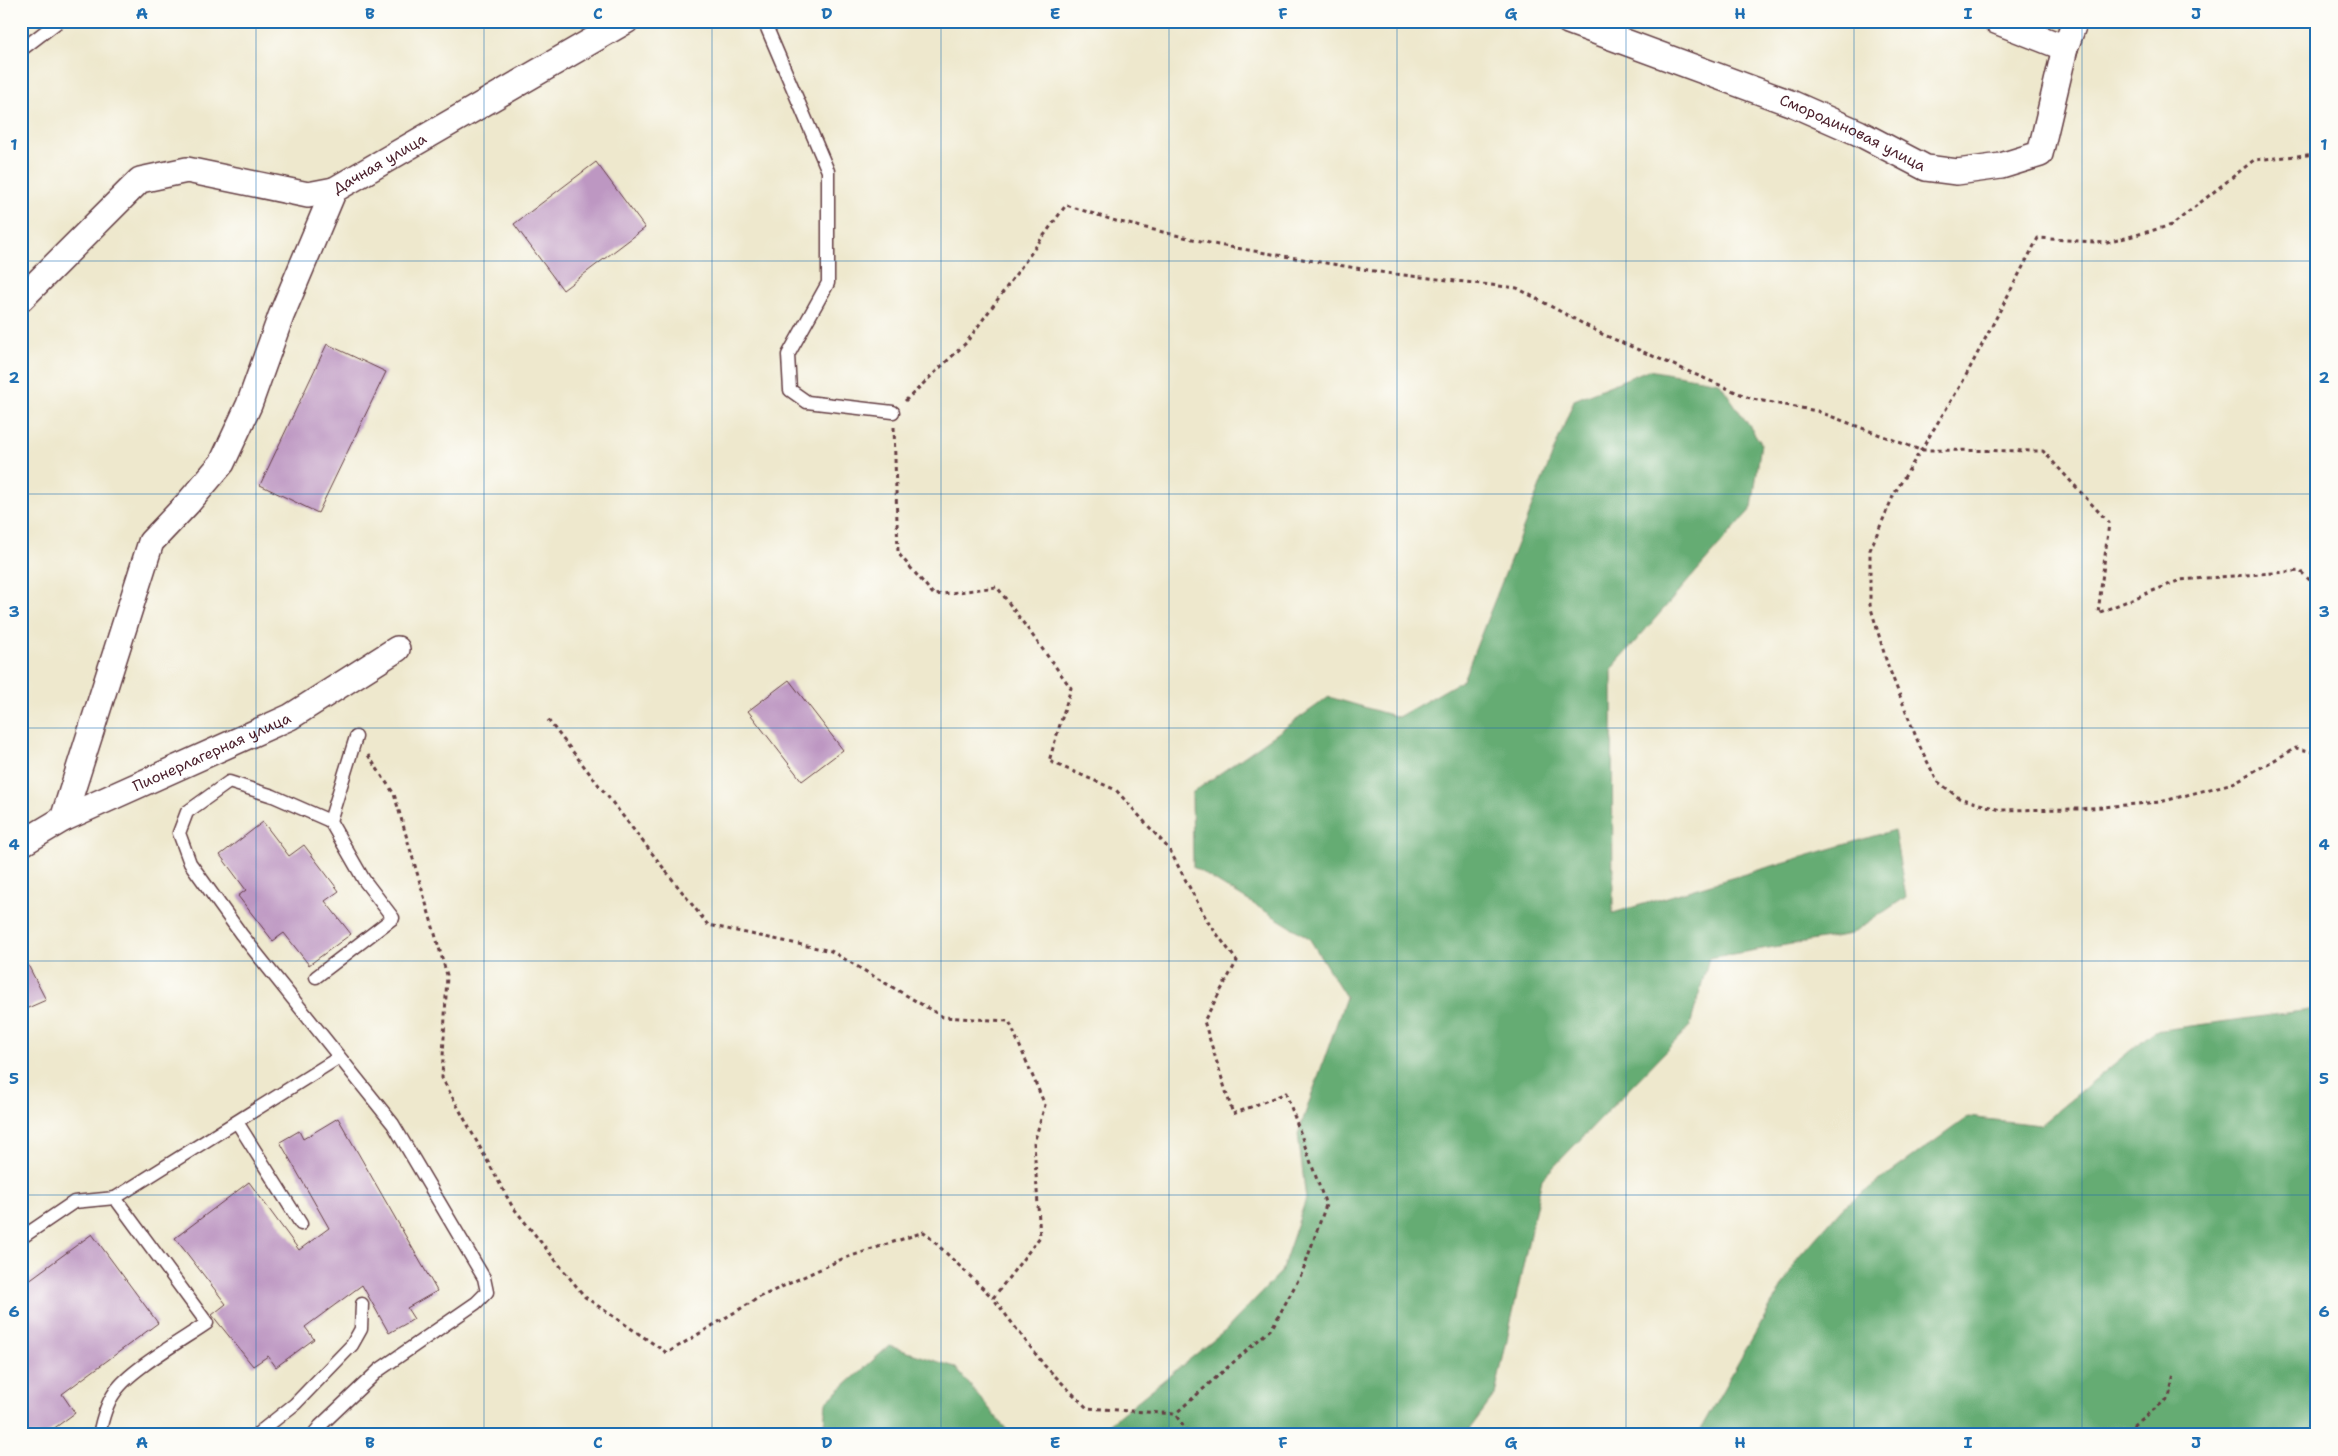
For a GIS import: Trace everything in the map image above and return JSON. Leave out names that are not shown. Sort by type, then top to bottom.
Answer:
[{"type":"street","name":"Дачная улица","points":[[63,819],[151,542],[222,463],[249,405],[281,316],[334,190],[626,21]]},
{"type":"street","name":"Смородиновая улица","points":[[1568,21],[1794,104],[1859,133],[1926,168],[1957,172],[2001,166],[2040,154],[2065,48]]},
{"type":"street","points":[[1996,21],[2065,48],[2075,21]]},
{"type":"street","points":[[21,299],[140,180],[187,170],[308,195],[334,190]]},
{"type":"street","name":"Пионерлагерная улица","points":[[21,844],[63,819],[290,717],[397,649]]},
{"type":"lane","points":[[21,50],[59,21]]},
{"type":"lane","points":[[764,21],[828,171],[828,283],[788,355],[790,390],[808,402],[893,412]]},
{"type":"lane","points":[[330,821],[356,737]]},
{"type":"lane","points":[[313,1435],[320,1426],[379,1370],[476,1304],[487,1292],[484,1278],[393,1124],[240,934],[190,863],[179,833],[186,812],[229,782],[274,796],[330,821],[364,880],[393,918],[316,977]]},
{"type":"lane","points":[[21,1238],[74,1202],[115,1198],[338,1058]]},
{"type":"lane","points":[[237,1122],[301,1224]]},
{"type":"lane","points":[[99,1435],[105,1410],[115,1391],[207,1323],[115,1198]]},
{"type":"lane","points":[[256,1435],[295,1404],[352,1345],[361,1329],[362,1304]]},
{"type":"path","points":[[2317,154],[2254,160],[2172,225],[2107,243],[2038,238],[1962,383],[1894,494],[1870,550],[1870,605],[1887,663],[1920,747],[1937,781],[1959,798],[2000,810],[2079,809],[2160,802],[2233,783],[2296,748],[2317,753]]},
{"type":"path","points":[[356,737],[394,794],[447,975],[442,1078],[512,1206],[585,1297],[667,1353],[760,1297],[842,1258],[924,1232],[993,1298],[1044,1366],[1087,1408],[1175,1414],[1272,1328],[1302,1273],[1326,1205],[1286,1093],[1233,1114],[1204,1021],[1237,961],[1208,922],[1169,848],[1116,790],[1049,762],[1071,688],[997,587],[934,595],[898,553],[893,412],[966,343],[1066,205],[1116,221],[1218,245],[1386,273],[1517,288],[1602,334],[1752,399],[1817,411],[1920,450],[2043,451],[2109,522],[2098,613],[2180,580],[2300,571],[2317,587]]},
{"type":"path","points":[[548,720],[708,925],[831,951],[943,1017],[1009,1021],[1045,1105],[1034,1143],[1040,1237],[993,1298]]},
{"type":"path","points":[[2120,1435],[2169,1398],[2174,1373]]},
{"type":"path","points":[[1175,1414],[1190,1435]]},
{"type":"green space","points":[[1648,370],[1719,382],[1761,443],[1752,508],[1612,668],[1613,913],[1894,830],[1906,897],[1851,934],[1709,958],[1690,1026],[1542,1179],[1495,1395],[1465,1435],[1095,1435],[1225,1331],[1281,1272],[1306,1199],[1298,1134],[1346,997],[1309,938],[1193,867],[1192,793],[1329,697],[1398,717],[1463,680],[1574,400]]},
{"type":"green space","points":[[2317,1006],[2317,1435],[1697,1435],[1798,1258],[1843,1207],[1968,1117],[2040,1125],[2154,1031],[2309,1010]]},
{"type":"green space","points":[[889,1346],[955,1367],[1011,1435],[823,1435],[826,1402]]},
{"type":"building","points":[[596,162],[645,228],[563,290],[514,224]]},
{"type":"building","points":[[327,344],[386,372],[318,513],[260,485]]},
{"type":"building","points":[[789,680],[843,750],[802,781],[748,711]]},
{"type":"building","points":[[263,822],[289,856],[304,845],[339,891],[325,901],[351,934],[309,965],[284,933],[273,941],[238,896],[246,890],[220,855]]},
{"type":"building","points":[[27,963],[46,1000],[21,1011],[21,966]]},
{"type":"building","points":[[338,1118],[437,1291],[407,1308],[414,1319],[389,1333],[362,1285],[305,1327],[314,1339],[276,1367],[268,1356],[253,1366],[212,1315],[226,1304],[175,1238],[249,1182],[299,1250],[329,1228],[280,1142],[299,1131],[303,1139]]},
{"type":"building","points":[[92,1234],[158,1323],[62,1394],[75,1413],[45,1435],[21,1435],[21,1286]]}]
